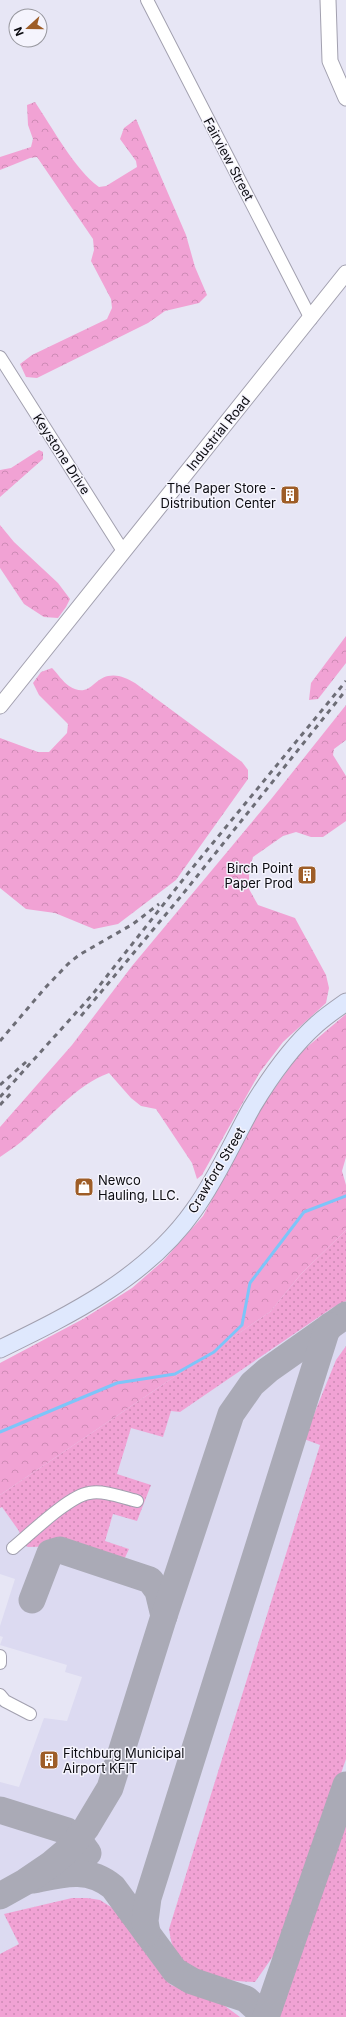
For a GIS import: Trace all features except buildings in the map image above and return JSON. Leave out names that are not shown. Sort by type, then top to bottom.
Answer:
[{"type":"main road","name":"Crawford Street","points":[[0,1349],[95,1299],[131,1276],[164,1247],[194,1210],[211,1183],[252,1107],[281,1064],[317,1023],[346,1002]]},
{"type":"street","name":"Fairview Street","points":[[147,0],[311,319]]},
{"type":"street","points":[[328,0],[330,61],[346,98]]},
{"type":"street","name":"Industrial Road","points":[[0,706],[123,551],[311,319],[346,273]]},
{"type":"street","name":"Keystone Drive","points":[[0,357],[123,551]]},
{"type":"street","points":[[13,1548],[59,1510],[81,1495],[102,1493],[137,1501]]},
{"type":"street","points":[[0,1656],[0,1663]]},
{"type":"street","points":[[0,1695],[5,1701],[30,1714]]},
{"type":"shaded area","points":[[346,1245],[346,2017],[0,2017],[0,1782],[19,1787],[44,1718],[67,1721],[82,1677],[65,1672],[67,1665],[0,1645],[3,1637],[0,1636],[0,1626],[15,1579],[0,1574],[0,1495]]},
{"type":"green space","points":[[35,102],[81,170],[99,187],[106,186],[137,167],[136,161],[120,139],[124,128],[136,119],[186,235],[195,267],[207,295],[199,303],[165,311],[148,323],[37,378],[26,377],[20,364],[32,355],[107,319],[112,308],[111,299],[91,261],[94,250],[93,239],[37,157],[30,158],[0,170],[0,157],[31,147],[33,139],[28,125],[27,105]]},
{"type":"green space","points":[[39,450],[43,452],[43,459],[0,497],[0,470],[11,468]]},
{"type":"green space","points":[[0,525],[14,542],[58,583],[70,599],[58,618],[44,617],[24,604],[0,568]]},
{"type":"green space","points":[[346,636],[346,663],[318,699],[309,700],[311,683]]},
{"type":"green space","points":[[52,668],[69,686],[81,690],[90,687],[108,676],[119,676],[132,681],[242,762],[248,770],[248,779],[176,880],[118,924],[94,929],[55,913],[26,909],[0,888],[0,738],[38,752],[49,752],[67,733],[68,724],[39,695],[33,683],[41,672]]},
{"type":"green space","points":[[346,705],[346,740],[334,749],[333,755],[346,776],[346,821],[323,837],[311,837],[296,832],[283,836],[253,857],[249,870],[249,889],[258,905],[295,918],[326,975],[329,988],[326,1003],[283,1042],[260,1072],[202,1175],[197,1179],[192,1163],[156,1109],[141,1106],[131,1098],[109,1073],[97,1078],[75,1093],[27,1137],[0,1157],[0,1127],[72,1045],[132,966],[272,798]]},
{"type":"green space","points":[[346,1014],[346,1157],[342,1171],[346,1185],[346,1230],[301,1274],[270,1312],[0,1495],[0,1363],[83,1319],[132,1288],[163,1261],[203,1216],[264,1103],[300,1053]]},
{"type":"green space","points":[[346,1230],[346,1301],[332,1308],[180,1412],[171,1411],[163,1437],[131,1428],[117,1474],[151,1485],[137,1521],[113,1514],[105,1541],[129,1549],[122,1564],[66,1546],[28,1547],[24,1545],[19,1531],[2,1507],[0,1508],[0,1495],[270,1312],[301,1274]]},
{"type":"green space","points":[[346,1346],[346,1759],[304,1880],[276,1952],[255,1982],[220,1978],[198,1971],[188,1965],[173,1947],[169,1929],[320,1445],[304,1439],[336,1360]]},
{"type":"green space","points":[[346,1817],[346,2017],[274,2017],[324,1874]]},
{"type":"green space","points":[[72,1898],[100,1900],[114,1909],[143,1947],[163,1977],[171,1985],[221,2003],[240,2017],[0,2017],[0,1954],[19,1944],[4,1914]]},
{"type":"waterway","points":[[0,1432],[117,1383],[175,1374],[214,1352],[242,1325],[250,1283],[304,1212],[346,1196]]},
{"type":"taxiway","points":[[0,1896],[25,1882],[50,1865],[69,1849],[86,1828],[110,1788],[164,1616],[231,1414],[252,1384],[268,1370],[346,1315]]},
{"type":"taxiway","points":[[147,1933],[145,1921],[148,1898],[326,1332],[330,1326]]},
{"type":"taxiway","points":[[32,1600],[50,1553],[60,1550],[150,1580],[158,1591],[164,1616]]},
{"type":"taxiway","points":[[266,2017],[346,1785]]},
{"type":"taxiway","points":[[0,1810],[67,1831],[78,1839],[88,1853]]},
{"type":"taxiway","points":[[33,1880],[74,1873],[94,1876],[104,1880],[113,1887],[175,1971],[192,1981],[246,1999],[258,2010],[261,2017]]},
{"type":"railway","points":[[0,1097],[92,995],[189,872],[346,681]]},
{"type":"railway","points":[[81,1016],[182,895],[346,690]]},
{"type":"railway","points":[[0,1041],[45,988],[68,964],[79,955],[133,924],[159,904]]},
{"type":"railway","points":[[0,1085],[26,1062]]},
{"type":"railway","points":[[0,1105],[11,1093]]},
{"type":"place","name":"The Paper Store - Distribution Center","points":[[290,495]]},
{"type":"place","name":"Birch Point Paper Prod","points":[[307,875]]},
{"type":"place","name":"Newco Hauling, LLC.","points":[[84,1187]]},
{"type":"place","name":"Fitchburg Municipal Airport KFIT","points":[[49,1760]]}]
